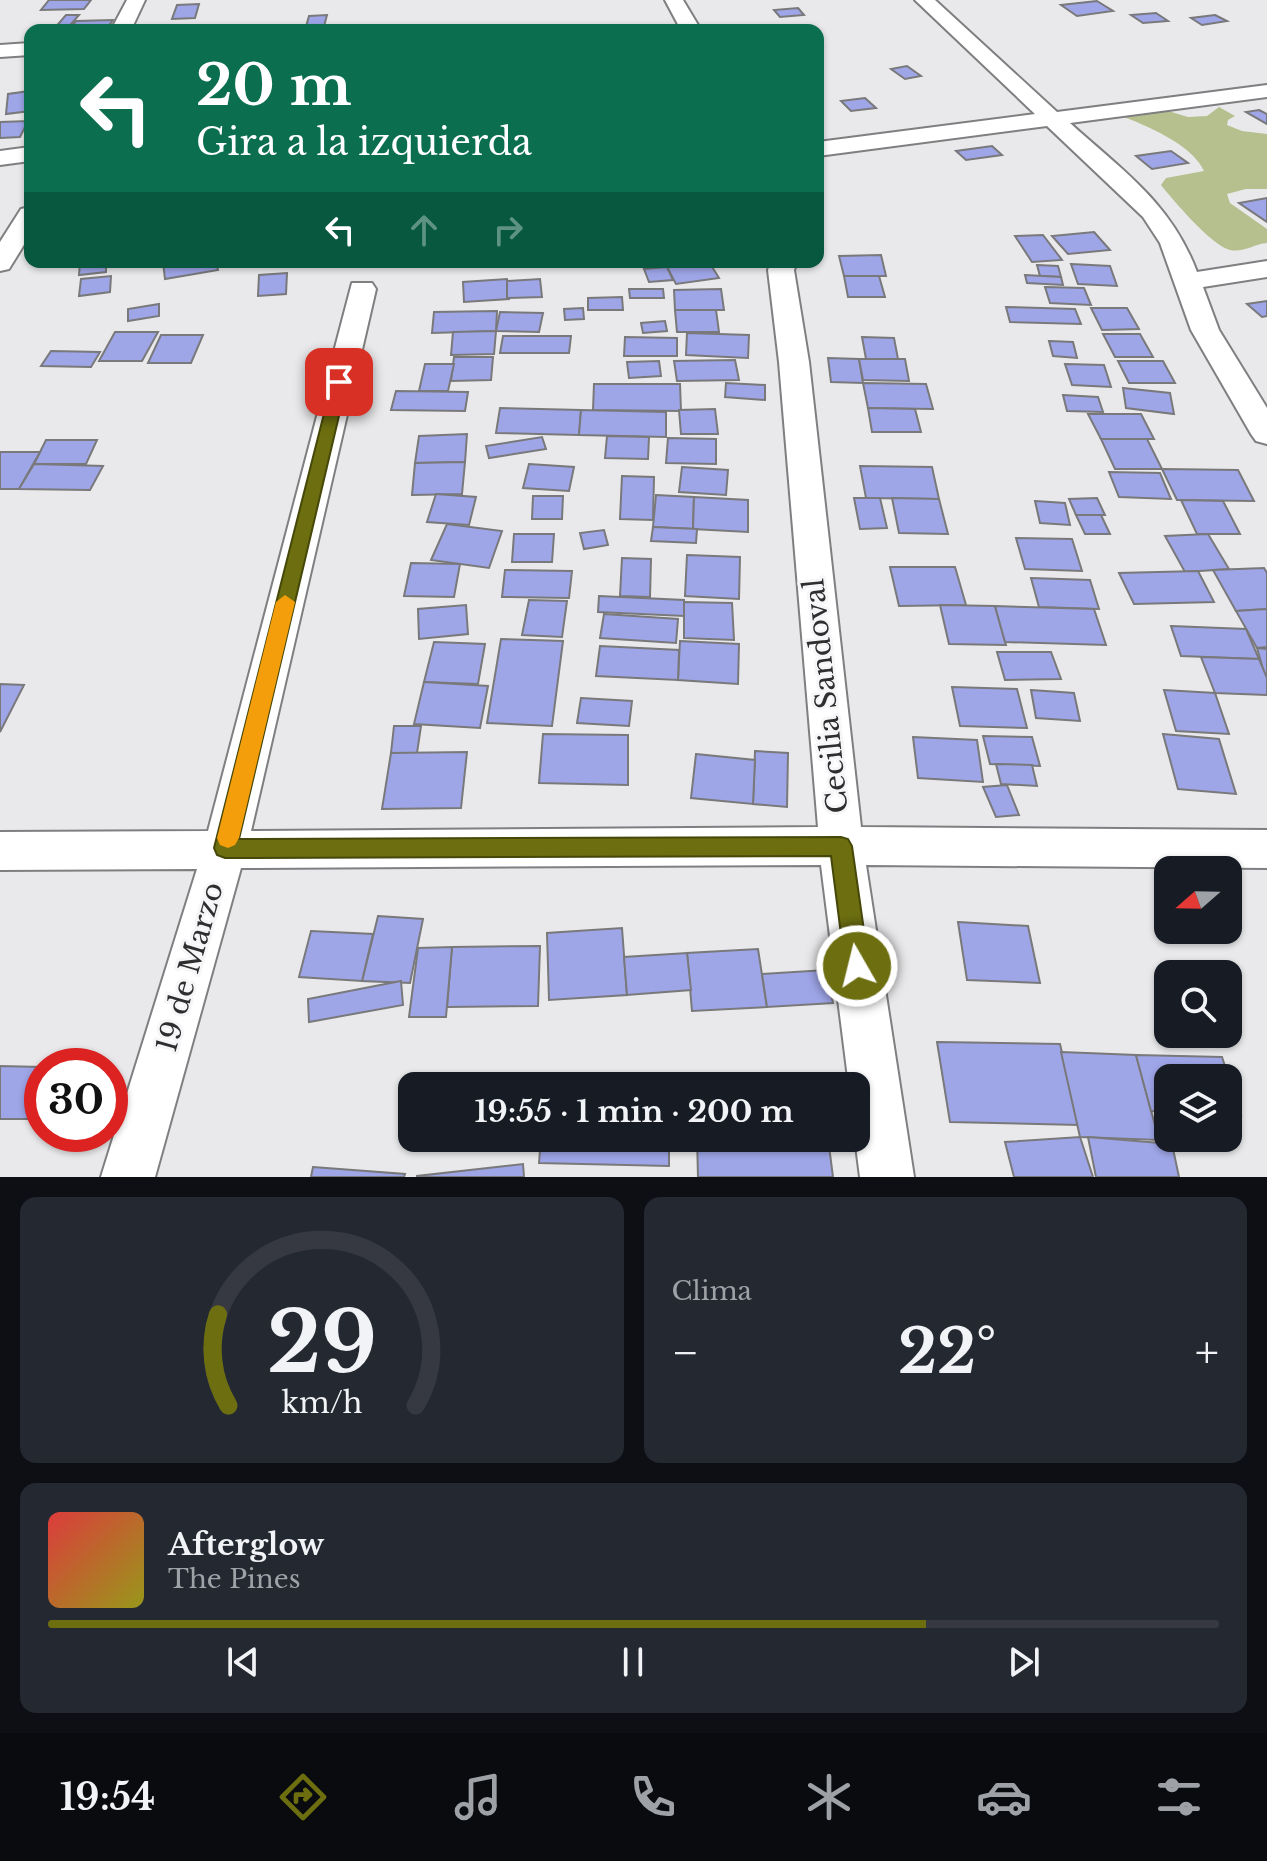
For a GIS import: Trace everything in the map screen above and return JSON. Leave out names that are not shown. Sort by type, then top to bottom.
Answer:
[{"type":"street","points":[[124,24],[136,0]]},
{"type":"street","points":[[674,0],[688,24]]},
{"type":"street","points":[[924,0],[1153,212],[1173,243],[1205,330],[1267,434]]},
{"type":"street","points":[[0,51],[24,49]]},
{"type":"street","points":[[824,148],[1267,91]]},
{"type":"street","points":[[0,158],[24,155]]},
{"type":"street","points":[[0,263],[24,226]]},
{"type":"street","name":"Cecilia Sandoval","points":[[782,268],[794,362],[841,846],[887,1177]]},
{"type":"street","points":[[1187,282],[1267,269]]},
{"type":"street","name":"19 de Marzo","points":[[128,1177],[225,848],[362,289]]},
{"type":"street","points":[[0,851],[841,846],[1267,849]]},
{"type":"green space","points":[[1155,107],[1188,117],[1207,116],[1219,107],[1235,116],[1228,120],[1227,125],[1242,131],[1267,134],[1267,189],[1246,189],[1227,194],[1230,203],[1267,229],[1267,243],[1239,250],[1222,247],[1203,232],[1161,185],[1166,178],[1204,171],[1179,144],[1119,115]]},
{"type":"building","points":[[49,0],[91,0],[84,9],[41,10]]},
{"type":"building","points":[[1097,1],[1113,11],[1077,16],[1061,5]]},
{"type":"building","points":[[199,4],[195,18],[172,19],[177,5]]},
{"type":"building","points":[[798,8],[804,15],[780,17],[774,10]]},
{"type":"building","points":[[1156,13],[1168,21],[1143,23],[1131,15]]},
{"type":"building","points":[[66,15],[79,15],[71,24],[58,24]]},
{"type":"building","points":[[327,15],[325,24],[307,24],[309,16]]},
{"type":"building","points":[[1215,15],[1227,21],[1202,25],[1191,18]]},
{"type":"building","points":[[113,20],[110,24],[73,24],[76,21]]},
{"type":"building","points":[[907,66],[921,76],[905,79],[891,69]]},
{"type":"building","points":[[24,92],[24,112],[6,114],[8,94]]},
{"type":"building","points":[[865,98],[876,108],[851,111],[841,101]]},
{"type":"building","points":[[1259,110],[1267,114],[1267,124],[1246,112]]},
{"type":"building","points":[[24,121],[20,137],[0,138],[0,122]]},
{"type":"building","points":[[992,146],[1002,155],[966,160],[956,151]]},
{"type":"building","points":[[1171,151],[1188,163],[1152,169],[1136,156]]},
{"type":"building","points":[[1267,198],[1267,222],[1239,203]]},
{"type":"building","points":[[1094,232],[1110,250],[1068,254],[1052,236]]},
{"type":"building","points":[[1043,235],[1062,260],[1032,262],[1015,236]]},
{"type":"building","points":[[881,255],[886,276],[844,276],[839,256]]},
{"type":"building","points":[[1071,264],[1110,266],[1117,286],[1078,284]]},
{"type":"building","points":[[1037,265],[1058,266],[1061,277],[1040,276]]},
{"type":"building","points":[[80,268],[106,268],[106,272],[79,275]]},
{"type":"building","points":[[164,268],[218,270],[165,279]]},
{"type":"building","points":[[667,268],[673,280],[649,282],[644,269]]},
{"type":"building","points":[[668,268],[713,268],[719,278],[676,284]]},
{"type":"building","points":[[287,273],[286,294],[258,296],[259,275]]},
{"type":"building","points":[[1025,275],[1061,277],[1063,285],[1027,283]]},
{"type":"building","points":[[111,276],[110,292],[79,296],[81,279]]},
{"type":"building","points":[[844,276],[879,276],[885,297],[848,297]]},
{"type":"building","points":[[507,279],[509,299],[464,302],[463,282]]},
{"type":"building","points":[[540,279],[542,297],[507,298],[507,281]]},
{"type":"building","points":[[1045,287],[1084,288],[1091,305],[1050,303]]},
{"type":"building","points":[[629,289],[663,289],[664,298],[630,298]]},
{"type":"building","points":[[721,289],[724,310],[675,310],[674,290]]},
{"type":"building","points":[[622,297],[623,310],[588,310],[588,298]]},
{"type":"building","points":[[1267,301],[1267,316],[1262,317],[1247,304]]},
{"type":"building","points":[[159,304],[159,316],[128,321],[128,309]]},
{"type":"building","points":[[1006,307],[1075,309],[1081,324],[1010,322]]},
{"type":"building","points":[[583,308],[584,319],[565,320],[564,309]]},
{"type":"building","points":[[1091,308],[1127,308],[1139,329],[1102,330]]},
{"type":"building","points":[[675,310],[716,310],[719,332],[677,332]]},
{"type":"building","points":[[497,311],[496,331],[432,333],[434,312]]},
{"type":"building","points":[[500,312],[543,313],[539,332],[496,331]]},
{"type":"building","points":[[665,321],[667,331],[643,333],[641,323]]},
{"type":"building","points":[[496,331],[494,354],[451,355],[453,332]]},
{"type":"building","points":[[115,332],[158,332],[142,361],[99,361]]},
{"type":"building","points":[[687,333],[749,335],[748,358],[686,355]]},
{"type":"building","points":[[1103,334],[1140,334],[1153,357],[1115,357]]},
{"type":"building","points":[[161,335],[203,335],[191,363],[148,363]]},
{"type":"building","points":[[503,336],[571,336],[569,353],[500,353]]},
{"type":"building","points":[[625,337],[677,338],[677,356],[624,356]]},
{"type":"building","points":[[862,337],[894,338],[898,359],[866,359]]},
{"type":"building","points":[[1049,341],[1073,342],[1077,358],[1053,356]]},
{"type":"building","points":[[51,351],[100,352],[91,367],[41,366]]},
{"type":"building","points":[[454,357],[493,357],[491,380],[451,381]]},
{"type":"building","points":[[828,358],[859,359],[863,383],[831,382]]},
{"type":"building","points":[[859,359],[905,359],[909,381],[863,380]]},
{"type":"building","points":[[735,360],[739,380],[677,381],[674,361]]},
{"type":"building","points":[[659,361],[661,376],[629,378],[627,362]]},
{"type":"building","points":[[1118,361],[1163,361],[1175,383],[1129,383]]},
{"type":"building","points":[[425,364],[454,364],[448,391],[419,391]]},
{"type":"building","points":[[1065,364],[1104,365],[1111,387],[1072,385]]},
{"type":"building","points":[[726,383],[765,385],[765,400],[725,397]]},
{"type":"building","points":[[863,383],[926,384],[933,409],[868,408]]},
{"type":"building","points":[[594,384],[680,384],[681,411],[593,410]]},
{"type":"building","points":[[1123,388],[1170,393],[1174,414],[1126,408]]},
{"type":"building","points":[[396,391],[468,392],[465,411],[391,410]]},
{"type":"building","points":[[1063,395],[1098,397],[1103,412],[1067,411]]},
{"type":"building","points":[[500,408],[581,410],[579,435],[496,433]]},
{"type":"building","points":[[868,408],[915,409],[921,432],[872,432]]},
{"type":"building","points":[[715,409],[718,434],[681,434],[679,410]]},
{"type":"building","points":[[581,410],[666,412],[666,437],[579,435]]},
{"type":"building","points":[[1088,414],[1141,414],[1154,439],[1101,439]]},
{"type":"building","points":[[467,434],[465,462],[415,463],[419,436]]},
{"type":"building","points":[[607,436],[649,437],[648,459],[605,458]]},
{"type":"building","points":[[542,437],[546,449],[489,458],[486,446]]},
{"type":"building","points":[[668,438],[716,439],[716,464],[666,463]]},
{"type":"building","points":[[1101,439],[1147,439],[1162,469],[1115,469]]},
{"type":"building","points":[[46,440],[97,440],[86,464],[34,464]]},
{"type":"building","points":[[0,452],[40,452],[19,489],[0,489]]},
{"type":"building","points":[[465,462],[462,494],[412,495],[415,463]]},
{"type":"building","points":[[34,464],[103,466],[90,490],[19,489]]},
{"type":"building","points":[[529,464],[574,467],[569,491],[523,488]]},
{"type":"building","points":[[860,466],[932,467],[939,499],[866,498]]},
{"type":"building","points":[[682,467],[728,470],[726,495],[679,492]]},
{"type":"building","points":[[1162,469],[1238,470],[1254,501],[1177,500]]},
{"type":"building","points":[[1109,472],[1160,473],[1171,499],[1119,497]]},
{"type":"building","points":[[622,476],[654,477],[653,520],[620,519]]},
{"type":"building","points":[[436,494],[476,497],[469,525],[427,522]]},
{"type":"building","points":[[656,495],[694,497],[693,529],[653,527]]},
{"type":"building","points":[[533,496],[563,496],[562,519],[532,519]]},
{"type":"building","points":[[694,497],[748,500],[748,532],[693,529]]},
{"type":"building","points":[[854,498],[880,498],[887,528],[860,529]]},
{"type":"building","points":[[892,498],[939,499],[948,534],[899,533]]},
{"type":"building","points":[[1097,498],[1105,515],[1076,515],[1069,499]]},
{"type":"building","points":[[1181,500],[1223,501],[1240,534],[1197,534]]},
{"type":"building","points":[[1035,501],[1065,503],[1070,525],[1040,523]]},
{"type":"building","points":[[1076,515],[1101,515],[1110,534],[1085,534]]},
{"type":"building","points":[[447,524],[502,531],[489,568],[431,560]]},
{"type":"building","points":[[653,527],[697,529],[696,543],[651,541]]},
{"type":"building","points":[[604,530],[608,545],[584,549],[580,533]]},
{"type":"building","points":[[514,534],[554,534],[552,562],[512,562]]},
{"type":"building","points":[[1208,534],[1229,569],[1185,572],[1165,536]]},
{"type":"building","points":[[1016,538],[1072,539],[1082,571],[1025,569]]},
{"type":"building","points":[[687,555],[740,557],[739,599],[685,596]]},
{"type":"building","points":[[622,558],[651,559],[650,597],[620,596]]},
{"type":"building","points":[[411,563],[460,564],[454,597],[404,596]]},
{"type":"building","points":[[890,567],[955,567],[966,605],[899,606]]},
{"type":"building","points":[[1264,568],[1267,573],[1267,609],[1236,611],[1213,570]]},
{"type":"building","points":[[505,570],[572,571],[569,598],[502,597]]},
{"type":"building","points":[[1198,571],[1214,602],[1134,604],[1119,573]]},
{"type":"building","points":[[1031,578],[1090,580],[1099,609],[1039,607]]},
{"type":"building","points":[[599,596],[684,600],[684,616],[598,612]]},
{"type":"building","points":[[529,600],[567,601],[562,637],[522,635]]},
{"type":"building","points":[[684,602],[732,603],[734,640],[684,638]]},
{"type":"building","points":[[466,605],[468,634],[419,639],[418,609]]},
{"type":"building","points":[[940,605],[995,606],[1006,645],[949,644]]},
{"type":"building","points":[[995,606],[1094,609],[1106,645],[1005,642]]},
{"type":"building","points":[[1267,609],[1267,647],[1257,648],[1236,611]]},
{"type":"building","points":[[604,614],[678,619],[676,643],[600,638]]},
{"type":"building","points":[[1171,626],[1246,629],[1259,659],[1181,656]]},
{"type":"building","points":[[501,639],[563,641],[552,726],[487,723]]},
{"type":"building","points":[[680,641],[739,644],[738,684],[678,680]]},
{"type":"building","points":[[434,642],[485,644],[478,684],[424,682]]},
{"type":"building","points":[[600,646],[679,650],[678,680],[596,676]]},
{"type":"building","points":[[1257,648],[1267,649],[1267,683]]},
{"type":"building","points":[[997,652],[1051,652],[1061,679],[1005,680]]},
{"type":"building","points":[[1201,657],[1259,659],[1267,678],[1267,695],[1215,693]]},
{"type":"building","points":[[424,682],[488,686],[480,728],[414,724]]},
{"type":"building","points":[[0,684],[24,685],[0,732]]},
{"type":"building","points":[[952,687],[1017,689],[1027,728],[960,726]]},
{"type":"building","points":[[1031,690],[1074,693],[1080,721],[1036,718]]},
{"type":"building","points":[[1164,690],[1215,693],[1229,734],[1176,731]]},
{"type":"building","points":[[581,698],[632,701],[629,726],[577,723]]},
{"type":"building","points":[[394,726],[421,726],[417,753],[391,753]]},
{"type":"building","points":[[543,734],[628,735],[628,785],[539,783]]},
{"type":"building","points":[[1163,734],[1219,739],[1236,794],[1178,789]]},
{"type":"building","points":[[983,736],[1032,737],[1040,766],[990,764]]},
{"type":"building","points":[[913,737],[977,740],[983,782],[918,778]]},
{"type":"building","points":[[755,751],[788,753],[787,807],[753,804]]},
{"type":"building","points":[[467,752],[461,808],[382,809],[391,753]]},
{"type":"building","points":[[696,754],[755,760],[753,804],[691,798]]},
{"type":"building","points":[[996,764],[1032,765],[1037,786],[1001,784]]},
{"type":"building","points":[[1007,785],[1019,815],[996,817],[983,787]]},
{"type":"building","points":[[378,916],[423,919],[410,983],[362,981]]},
{"type":"building","points":[[958,922],[1028,926],[1040,983],[967,980]]},
{"type":"building","points":[[622,928],[627,995],[549,1000],[547,933]]},
{"type":"building","points":[[311,931],[373,934],[362,981],[299,977]]},
{"type":"building","points":[[540,946],[538,1006],[447,1007],[452,947]]},
{"type":"building","points":[[452,947],[446,1017],[409,1017],[418,948]]},
{"type":"building","points":[[758,949],[767,1007],[692,1011],[687,953]]},
{"type":"building","points":[[687,953],[691,990],[627,995],[624,957]]},
{"type":"building","points":[[826,970],[833,1003],[767,1007],[762,974]]},
{"type":"building","points":[[401,981],[403,1005],[309,1022],[308,999]]},
{"type":"building","points":[[937,1042],[1060,1044],[1079,1125],[950,1122]]},
{"type":"building","points":[[1061,1052],[1136,1055],[1154,1122],[1154,1140],[1080,1137]]},
{"type":"building","points":[[1136,1055],[1222,1057],[1224,1064],[1154,1064],[1154,1111],[1151,1111]]},
{"type":"building","points":[[0,1066],[24,1067],[24,1119],[0,1119]]},
{"type":"building","points":[[1080,1137],[1093,1177],[1014,1177],[1005,1142]]},
{"type":"building","points":[[1088,1137],[1154,1142],[1154,1152],[1174,1152],[1179,1177],[1096,1177]]},
{"type":"building","points":[[540,1152],[669,1152],[669,1166],[539,1163]]},
{"type":"building","points":[[697,1152],[830,1152],[833,1177],[698,1177]]},
{"type":"building","points":[[523,1164],[524,1177],[417,1177],[417,1176]]},
{"type":"building","points":[[313,1167],[405,1174],[404,1177],[311,1177]]},
{"type":"slow traffic","points":[[228,838],[285,602]]},
{"type":"route","points":[[339,382],[225,848],[841,846],[857,966]]}]
